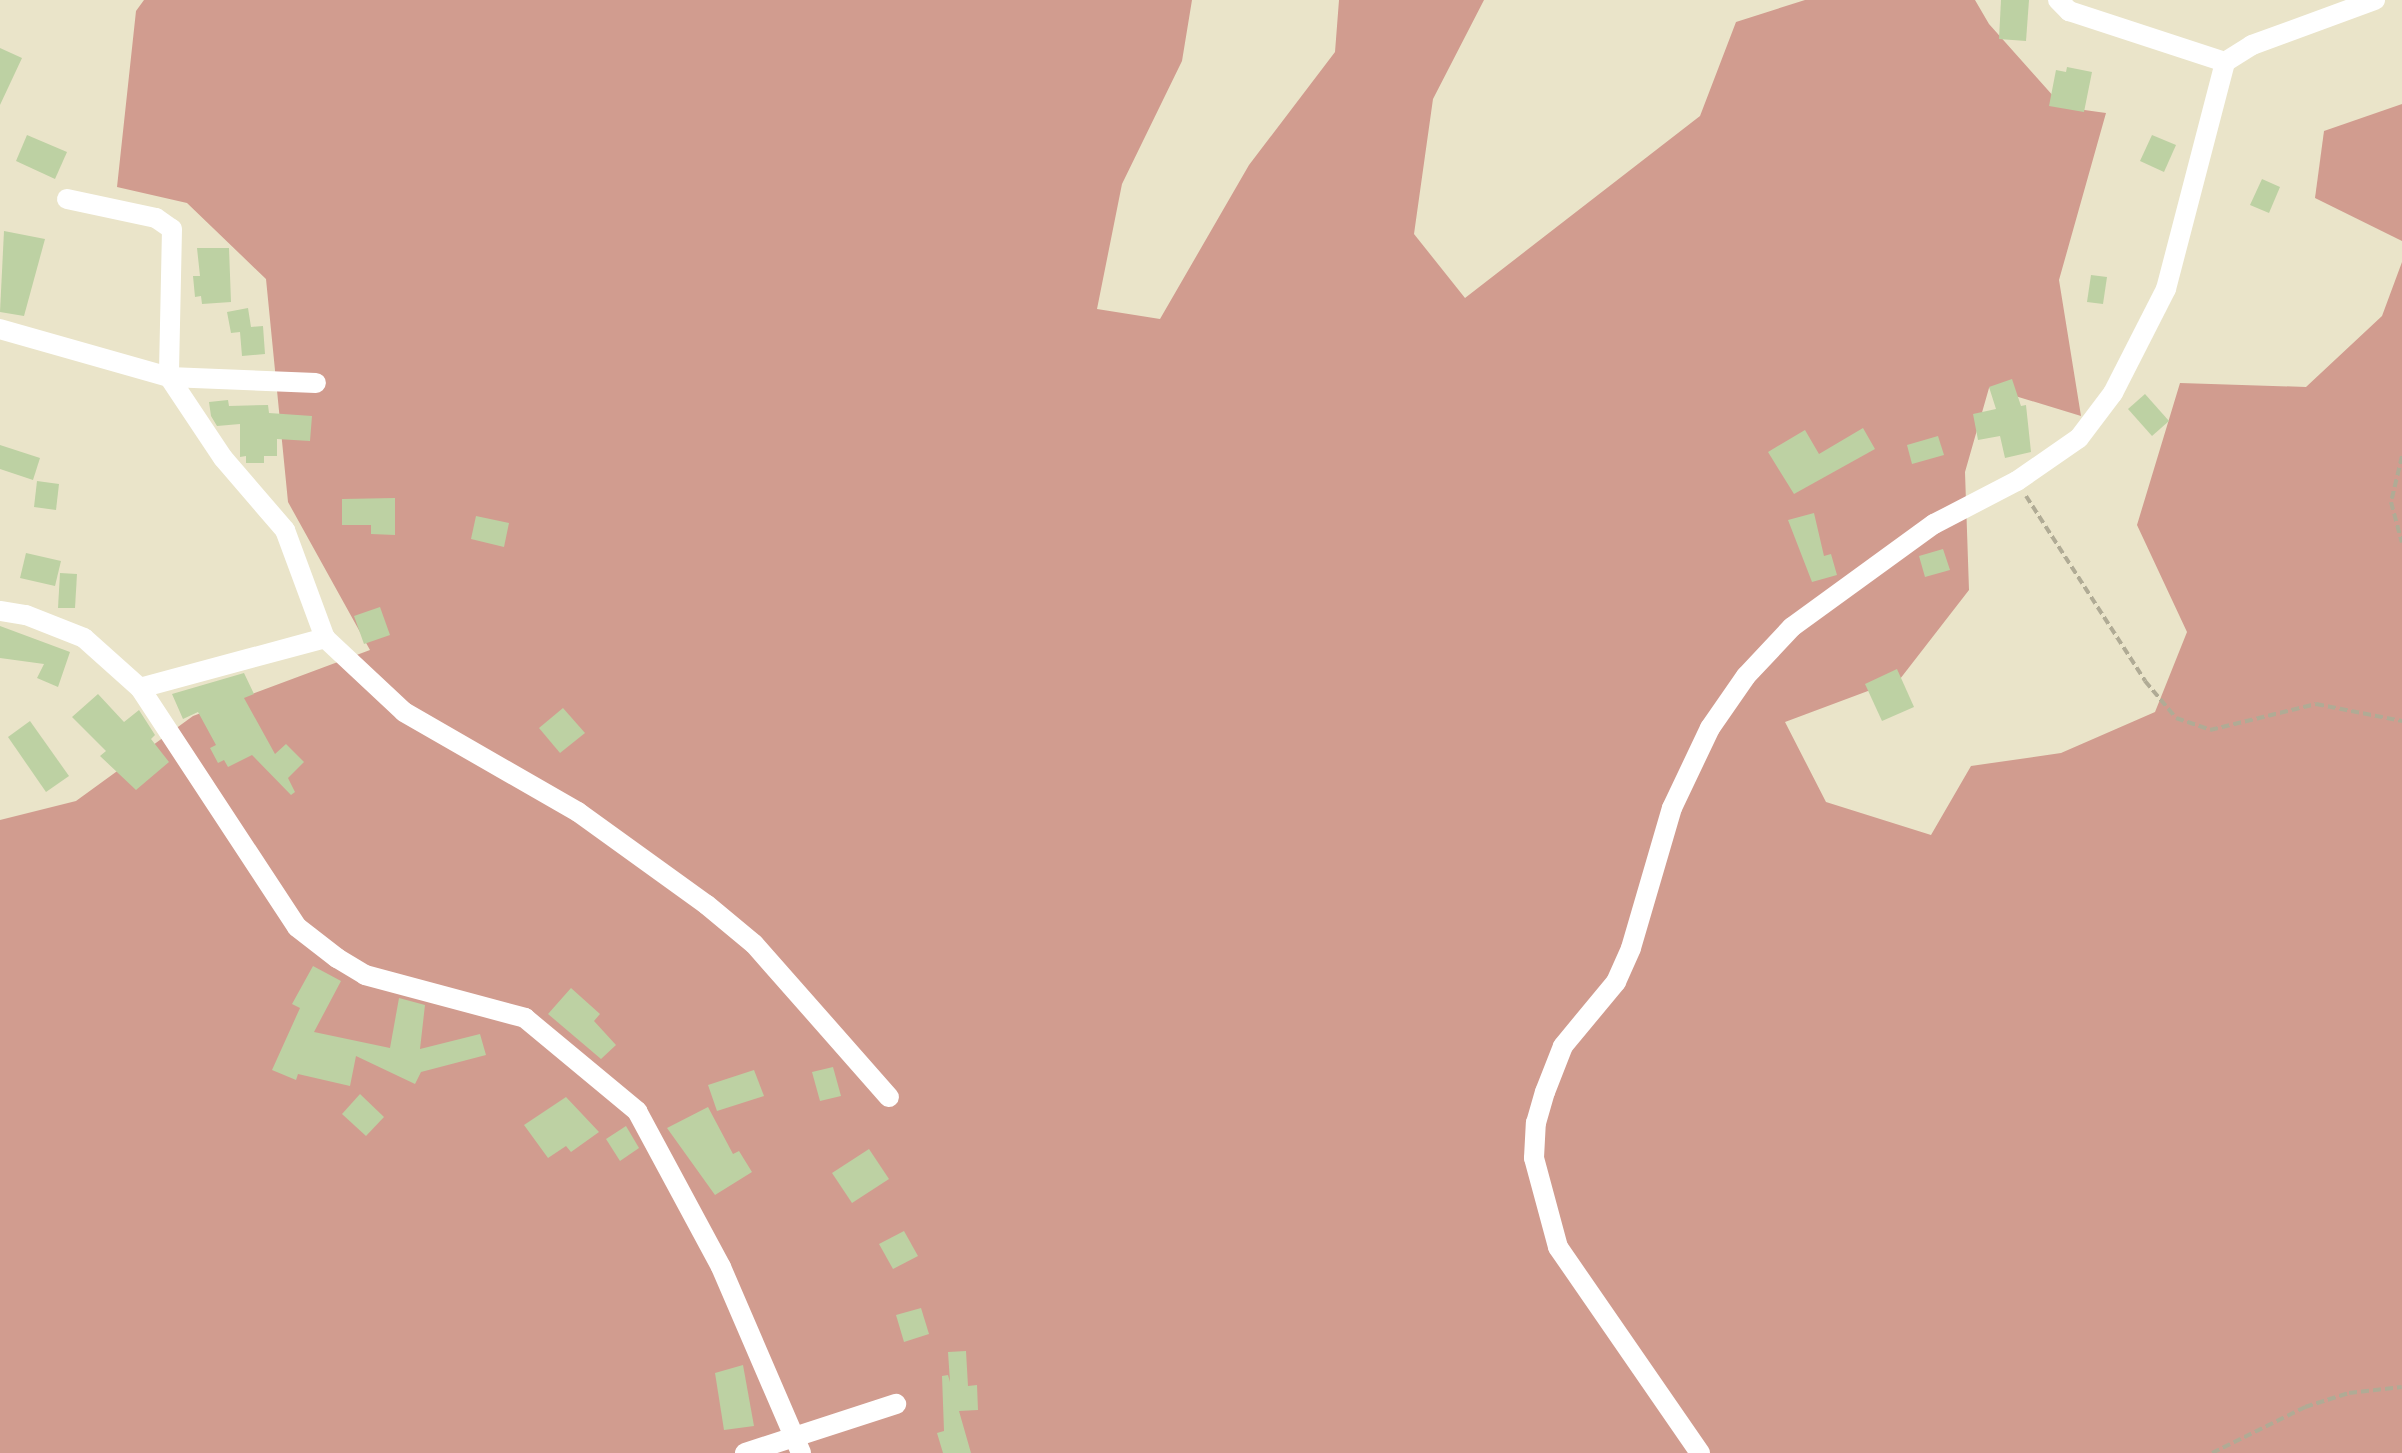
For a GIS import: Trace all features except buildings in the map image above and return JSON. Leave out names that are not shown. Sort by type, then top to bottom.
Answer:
[{"type":"street","points":[[2058,0],[2069,11],[2225,62]]},
{"type":"street","points":[[1700,1453],[1558,1247],[1534,1158],[1536,1123],[1563,1046],[1616,982],[1631,948],[1672,808],[1710,728],[1746,676],[1792,627],[1855,577],[1934,524],[2017,481],[2079,438],[2113,393],[2166,289],[2225,62],[2252,45],[2375,0]]},
{"type":"street","points":[[67,199],[156,218],[172,229],[169,377],[223,458],[285,530],[325,638],[404,712],[578,812],[707,905],[754,944],[889,1097]]},
{"type":"street","points":[[0,329],[169,377],[316,383]]},
{"type":"street","points":[[0,611],[26,615],[84,638],[140,688],[297,927],[365,975],[525,1018],[637,1111],[721,1267],[797,1446]]},
{"type":"street","points":[[140,688],[325,638]]},
{"type":"street","points":[[745,1453],[797,1446],[896,1404]]},
{"type":"path","points":[[2402,456],[2391,502],[2402,543]]},
{"type":"path","points":[[2017,481],[2145,681],[2176,718],[2210,730],[2316,704],[2402,721]]},
{"type":"path","points":[[2212,1453],[2305,1407],[2349,1393],[2402,1387]]},
{"type":"shaded area","points":[[144,0],[1192,0],[1182,61],[1122,184],[1097,309],[1160,319],[1249,165],[1335,52],[1339,0],[1484,0],[1433,99],[1414,234],[1465,298],[1700,116],[1736,22],[1805,0],[1975,0],[1989,24],[2063,107],[2106,113],[2059,280],[2081,416],[1989,388],[1965,472],[1969,590],[1900,679],[1785,722],[1826,802],[1931,835],[1971,766],[2061,753],[2155,712],[2187,632],[2137,525],[2180,383],[2306,387],[2382,316],[2402,262],[2402,1453],[0,1453],[0,820],[76,801],[193,716],[370,650],[288,502],[266,279],[187,203],[117,187],[136,11]]},
{"type":"shaded area","points":[[2402,104],[2402,241],[2315,198],[2324,131]]}]
